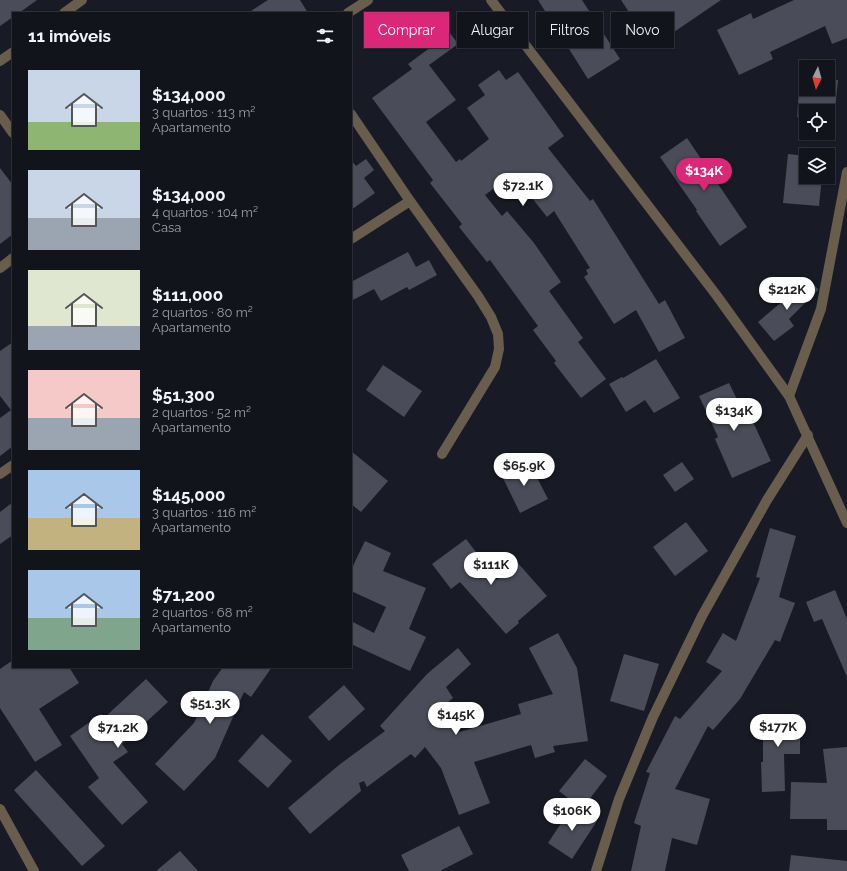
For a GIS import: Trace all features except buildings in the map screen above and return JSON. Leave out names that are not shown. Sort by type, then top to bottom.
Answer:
[{"type":"street","points":[[65,12],[82,0]]},
{"type":"street","points":[[350,12],[368,0]]},
{"type":"street","points":[[491,0],[717,296],[789,396],[847,523]]},
{"type":"street","points":[[0,61],[12,53]]},
{"type":"street","points":[[0,115],[12,132]]},
{"type":"street","points":[[352,115],[410,201],[478,296],[492,317],[498,334],[499,349],[495,367],[442,454]]},
{"type":"street","points":[[789,396],[821,309],[847,172]]},
{"type":"street","points":[[352,238],[410,201]]},
{"type":"street","points":[[0,268],[12,259]]},
{"type":"street","points":[[596,871],[622,792],[653,718],[699,623],[767,500],[808,435]]},
{"type":"street","points":[[0,474],[12,466]]},
{"type":"street","points":[[0,809],[34,871]]}]
